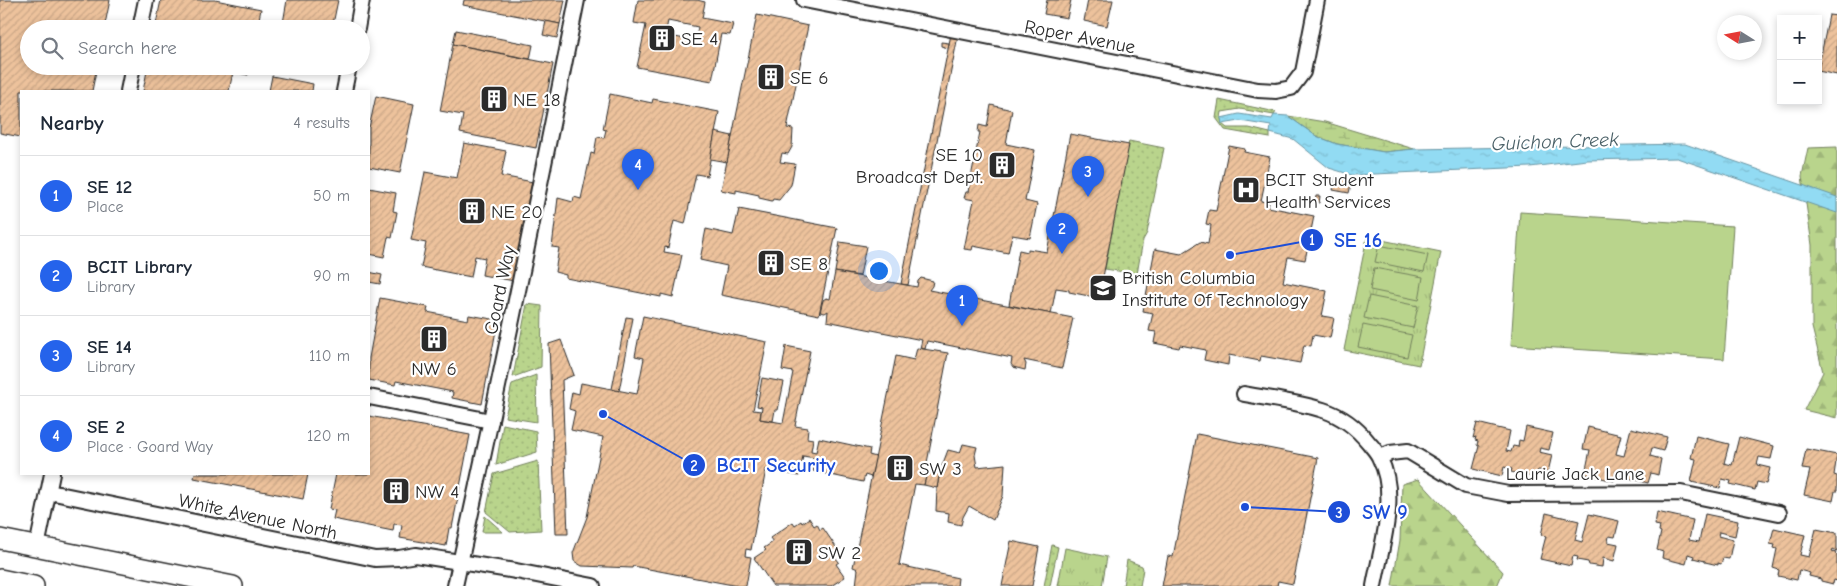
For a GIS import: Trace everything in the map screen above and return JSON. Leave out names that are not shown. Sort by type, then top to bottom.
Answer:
[{"type":"main road","points":[[0,540],[233,586]]},
{"type":"main road","points":[[0,579],[34,586]]},
{"type":"street","points":[[142,20],[146,0]]},
{"type":"street","points":[[359,20],[362,0]]},
{"type":"street","name":"Goard Way","points":[[455,586],[491,421],[577,0]]},
{"type":"street","name":"Roper Avenue","points":[[804,0],[1258,90],[1276,91],[1291,88],[1303,72],[1317,0]]},
{"type":"street","points":[[128,90],[131,75]]},
{"type":"street","points":[[344,90],[347,75]]},
{"type":"street","points":[[1244,394],[1322,410],[1340,417],[1364,437],[1380,458],[1386,475],[1389,503],[1374,586]]},
{"type":"street","points":[[370,397],[491,421]]},
{"type":"street","name":"Laurie Jack Lane","points":[[1380,458],[1390,452],[1408,451],[1466,486],[1508,494],[1681,493],[1779,513]]},
{"type":"street","points":[[38,547],[52,475]]},
{"type":"street","name":"White Avenue North","points":[[48,492],[375,559],[416,555],[593,586]]},
{"type":"green space","points":[[1219,100],[1276,112],[1274,115],[1240,109],[1222,112],[1222,124],[1227,128],[1249,128],[1270,133],[1270,138],[1225,130],[1216,118]]},
{"type":"green space","points":[[1288,116],[1325,122],[1414,149],[1384,152],[1337,144],[1316,136]]},
{"type":"green space","points":[[1129,141],[1164,148],[1137,274],[1105,269]]},
{"type":"green space","points":[[1837,147],[1837,418],[1804,410],[1823,372],[1812,327],[1812,245],[1802,176],[1808,148]]},
{"type":"green space","points":[[1520,212],[1733,226],[1724,359],[1511,345]]},
{"type":"green space","points":[[1367,237],[1441,252],[1419,365],[1344,350]]},
{"type":"green space","points":[[1379,245],[1428,255],[1424,272],[1375,262]]},
{"type":"green space","points":[[1374,268],[1423,277],[1419,300],[1370,290]]},
{"type":"green space","points":[[1369,296],[1418,306],[1413,328],[1364,318]]},
{"type":"green space","points":[[527,304],[542,306],[541,367],[513,377]]},
{"type":"green space","points":[[1363,325],[1412,335],[1407,357],[1358,347]]},
{"type":"green space","points":[[536,375],[537,422],[505,417],[512,384]]},
{"type":"green space","points":[[503,424],[536,431],[537,452],[496,465]]},
{"type":"green space","points":[[538,461],[541,530],[510,532],[486,512],[494,474]]},
{"type":"green space","points":[[1418,479],[1503,572],[1497,586],[1392,586],[1400,540],[1402,484]]},
{"type":"green space","points":[[485,516],[503,532],[482,532]]},
{"type":"green space","points":[[1052,545],[1058,547],[1050,586],[1044,586]]},
{"type":"green space","points":[[1065,548],[1107,557],[1102,586],[1058,586]]},
{"type":"green space","points":[[1127,560],[1142,566],[1140,586],[1123,586]]},
{"type":"water","name":"Guichon Creek","points":[[1239,114],[1272,119],[1274,115],[1288,116],[1316,136],[1337,144],[1384,152],[1414,149],[1685,144],[1837,197],[1837,213],[1677,158],[1587,160],[1530,167],[1352,175],[1329,168],[1293,139],[1270,133],[1271,126],[1240,121],[1222,124],[1221,118]]},
{"type":"building","points":[[0,0],[110,0],[106,20],[20,20],[20,75],[95,75],[92,90],[20,90],[20,137],[0,133]]},
{"type":"building","points":[[161,0],[215,0],[261,9],[259,20],[157,20]]},
{"type":"building","points":[[287,0],[338,0],[334,20],[284,20]]},
{"type":"building","points":[[464,0],[565,0],[560,24],[463,5]]},
{"type":"building","name":"SE 4","points":[[638,0],[697,0],[705,2],[702,18],[733,24],[730,35],[721,34],[712,81],[637,67],[646,25],[634,23]],"holes":[[[668,21],[698,27],[695,41],[665,35]]]},
{"type":"building","points":[[1047,0],[1071,0],[1067,18],[1044,14]]},
{"type":"building","points":[[1088,0],[1113,0],[1107,26],[1084,21]]},
{"type":"building","name":"SE 6","points":[[757,15],[808,26],[787,128],[793,129],[792,147],[788,154],[782,153],[780,162],[795,164],[791,185],[779,200],[773,199],[772,201],[759,198],[759,195],[736,190],[736,193],[721,190]]},
{"type":"building","points":[[1829,15],[1837,16],[1837,75],[1822,72],[1822,51]]},
{"type":"building","points":[[546,21],[560,24],[557,38],[543,35]]},
{"type":"building","name":"NE 18","points":[[456,30],[533,45],[530,59],[453,44]]},
{"type":"building","points":[[951,34],[958,36],[908,285],[901,284]]},
{"type":"building","points":[[941,42],[949,43],[948,48],[941,46]]},
{"type":"building","name":"NE 18","points":[[453,44],[553,64],[536,148],[460,133],[463,115],[440,111]]},
{"type":"building","points":[[146,75],[232,75],[229,90],[143,90]]},
{"type":"building","points":[[272,76],[313,84],[312,90],[269,90]]},
{"type":"building","points":[[610,94],[652,103],[653,99],[719,112],[707,176],[696,174],[685,224],[674,221],[668,248],[665,247],[664,252],[682,255],[673,297],[661,294],[661,297],[566,278],[566,275],[555,272],[559,248],[552,247],[558,198],[573,202],[574,197],[581,199],[591,153],[594,154],[597,137],[604,138],[606,130],[603,129]]},
{"type":"building","points":[[376,96],[414,104],[400,173],[370,167],[370,123]]},
{"type":"building","name":"SE 10 Broadcast Dept.","points":[[991,105],[1012,110],[1006,144],[1035,150],[1025,201],[1037,204],[1030,238],[1012,235],[1008,253],[973,246],[972,250],[964,249],[974,200],[964,198],[966,192],[968,192],[980,132],[978,132],[979,125],[987,127]]},
{"type":"building","points":[[715,132],[732,136],[727,162],[710,159]]},
{"type":"building","points":[[1070,134],[1129,145],[1102,282],[1107,283],[1104,299],[1056,288],[1051,314],[1009,305],[1019,250],[1028,252],[1028,249],[1047,252]]},
{"type":"building","name":"NE 20","points":[[464,143],[506,151],[501,176],[533,182],[514,281],[482,275],[485,258],[475,256],[471,277],[421,267],[426,243],[411,240],[425,172],[457,178]]},
{"type":"building","points":[[1229,146],[1245,149],[1244,152],[1270,157],[1261,201],[1269,203],[1268,207],[1314,216],[1305,260],[1288,257],[1283,282],[1327,291],[1322,316],[1334,318],[1330,338],[1313,335],[1311,346],[1304,345],[1300,363],[1261,356],[1260,361],[1229,355],[1228,365],[1204,360],[1206,350],[1180,345],[1179,348],[1154,343],[1156,332],[1149,331],[1153,313],[1143,311],[1155,249],[1181,254],[1200,242],[1208,244],[1211,225],[1206,224],[1209,210],[1216,211]]},
{"type":"building","points":[[1336,177],[1352,180],[1349,193],[1333,190]]},
{"type":"building","points":[[370,188],[396,193],[393,211],[397,212],[392,238],[388,237],[384,257],[370,254]]},
{"type":"building","points":[[1316,196],[1320,196],[1319,203],[1315,202]]},
{"type":"building","name":"SE 8","points":[[739,209],[837,228],[819,315],[721,295],[727,266],[700,260],[706,229],[733,235]]},
{"type":"building","points":[[840,242],[866,246],[860,276],[835,272]]},
{"type":"building","points":[[370,272],[382,275],[380,284],[370,282]]},
{"type":"building","points":[[835,272],[917,287],[918,281],[921,278],[933,281],[929,290],[1073,318],[1062,368],[1024,360],[1026,364],[1025,370],[1013,367],[1011,364],[1012,358],[927,341],[925,349],[920,348],[922,340],[827,321],[828,311],[825,313],[820,312],[823,300],[826,298],[830,299]]},
{"type":"building","name":"NW 6","points":[[380,298],[428,307],[427,312],[468,320],[469,315],[498,320],[482,404],[452,398],[453,392],[396,381],[395,385],[370,380],[370,353]]},
{"type":"building","points":[[643,316],[767,342],[753,410],[761,411],[760,419],[783,423],[793,372],[782,370],[786,346],[810,351],[795,426],[808,428],[807,438],[813,439],[811,451],[816,452],[819,438],[870,449],[869,455],[876,457],[871,477],[865,475],[863,482],[813,471],[815,458],[803,456],[799,476],[766,469],[751,550],[746,549],[745,556],[751,557],[746,586],[633,566],[632,568],[582,566],[574,561],[573,553],[587,517],[603,437],[571,430],[575,411],[569,409],[572,392],[579,394],[581,383],[637,394],[644,358],[635,356]]},
{"type":"building","points":[[626,317],[633,318],[619,391],[612,389]]},
{"type":"building","points":[[561,340],[574,375],[562,380],[568,534],[556,534],[549,344]]},
{"type":"building","name":"SW 3","points":[[917,348],[948,353],[926,468],[928,469],[924,485],[915,484],[899,565],[958,578],[957,586],[856,586],[858,569],[853,567],[896,356],[914,360]]},
{"type":"building","points":[[762,378],[784,382],[778,410],[775,410],[773,421],[760,419],[762,407],[757,406]]},
{"type":"building","name":"NW 4","points":[[370,416],[470,435],[452,528],[449,528],[446,546],[400,538],[402,525],[394,524],[393,531],[333,519],[335,510],[329,509],[336,475],[370,475]]},
{"type":"building","points":[[1477,423],[1510,431],[1506,451],[1511,452],[1513,446],[1518,447],[1519,440],[1523,441],[1526,427],[1553,433],[1549,450],[1540,448],[1539,452],[1552,455],[1548,472],[1538,470],[1536,478],[1511,472],[1512,469],[1504,467],[1502,476],[1473,469],[1479,446],[1477,445],[1478,441],[1475,440],[1476,437],[1473,438]]},
{"type":"building","points":[[1588,427],[1621,435],[1616,454],[1624,456],[1631,428],[1667,437],[1663,451],[1652,448],[1650,456],[1661,459],[1658,475],[1651,473],[1648,483],[1621,476],[1622,472],[1616,471],[1614,481],[1585,474],[1590,450],[1583,449]]},
{"type":"building","points":[[1197,434],[1318,458],[1293,584],[1278,581],[1277,586],[1162,586],[1168,556],[1173,557]]},
{"type":"building","points":[[1696,436],[1729,444],[1724,463],[1732,465],[1739,437],[1774,446],[1771,459],[1759,457],[1757,465],[1770,468],[1766,484],[1757,482],[1755,490],[1730,484],[1731,481],[1722,479],[1720,488],[1691,482],[1696,459],[1691,458]]},
{"type":"building","points":[[963,444],[977,447],[975,455],[977,467],[1005,464],[1003,496],[993,520],[969,506],[961,525],[948,522],[949,513],[936,511],[940,471],[948,450],[960,453]]},
{"type":"building","points":[[1806,449],[1837,455],[1834,475],[1837,476],[1837,491],[1835,491],[1833,501],[1804,495],[1810,470],[1802,469]]},
{"type":"building","points":[[928,469],[940,471],[937,488],[924,485]]},
{"type":"building","points":[[195,475],[308,475],[303,499],[194,478]]},
{"type":"building","points":[[1657,512],[1693,520],[1689,540],[1699,542],[1705,514],[1738,521],[1735,536],[1719,532],[1718,536],[1733,540],[1729,559],[1723,558],[1721,564],[1718,563],[1718,565],[1693,558],[1694,556],[1688,554],[1686,564],[1662,558],[1663,552],[1657,550],[1661,532],[1659,531],[1660,526],[1655,525]]},
{"type":"building","points":[[1546,513],[1579,521],[1575,540],[1582,542],[1589,514],[1619,521],[1615,537],[1609,536],[1608,542],[1618,544],[1614,561],[1603,558],[1602,567],[1589,565],[1588,562],[1577,560],[1578,557],[1573,556],[1571,566],[1540,559],[1546,536],[1541,535]]},
{"type":"building","name":"SW 2","points":[[809,518],[814,526],[817,524],[820,530],[823,528],[838,550],[833,554],[839,562],[836,564],[845,577],[831,586],[773,586],[754,558],[766,550],[764,548],[773,542],[770,538],[793,522],[795,525]]},
{"type":"building","points":[[1774,528],[1805,535],[1800,555],[1809,557],[1816,529],[1837,533],[1837,551],[1833,549],[1832,551],[1836,552],[1835,554],[1837,555],[1837,581],[1834,580],[1833,584],[1821,581],[1821,579],[1809,576],[1810,573],[1799,570],[1797,580],[1778,576],[1779,570],[1773,568],[1777,549],[1774,548],[1775,545],[1770,544]]},
{"type":"building","points":[[1011,541],[1039,547],[1032,586],[1002,586]]},
{"type":"place","name":"SE 4","points":[[662,38]]},
{"type":"place","name":"SE 6","points":[[771,77]]},
{"type":"place","name":"NE 18","points":[[494,99]]},
{"type":"place","name":"SE 10 Broadcast Dept.","points":[[1002,165]]},
{"type":"place","name":"SE 2","points":[[638,190]]},
{"type":"place","name":"BCIT Student Health Services","points":[[1246,190]]},
{"type":"place","name":"SE 14","points":[[1088,197]]},
{"type":"place","name":"NE 20","points":[[472,211]]},
{"type":"place","name":"BCIT Library","points":[[1062,254]]},
{"type":"place","name":"SE 16","points":[[1230,255]]},
{"type":"place","name":"SE 8","points":[[771,263]]},
{"type":"place","name":"British Columbia Institute Of Technology","points":[[1103,288]]},
{"type":"place","name":"SE 12","points":[[962,326]]},
{"type":"place","name":"NW 6","points":[[434,339]]},
{"type":"place","name":"BCIT Security","points":[[603,414]]},
{"type":"place","name":"SW 3","points":[[900,468]]},
{"type":"place","name":"NW 4","points":[[396,491]]},
{"type":"place","name":"SW 9","points":[[1245,507]]},
{"type":"place","name":"SW 2","points":[[799,552]]}]
